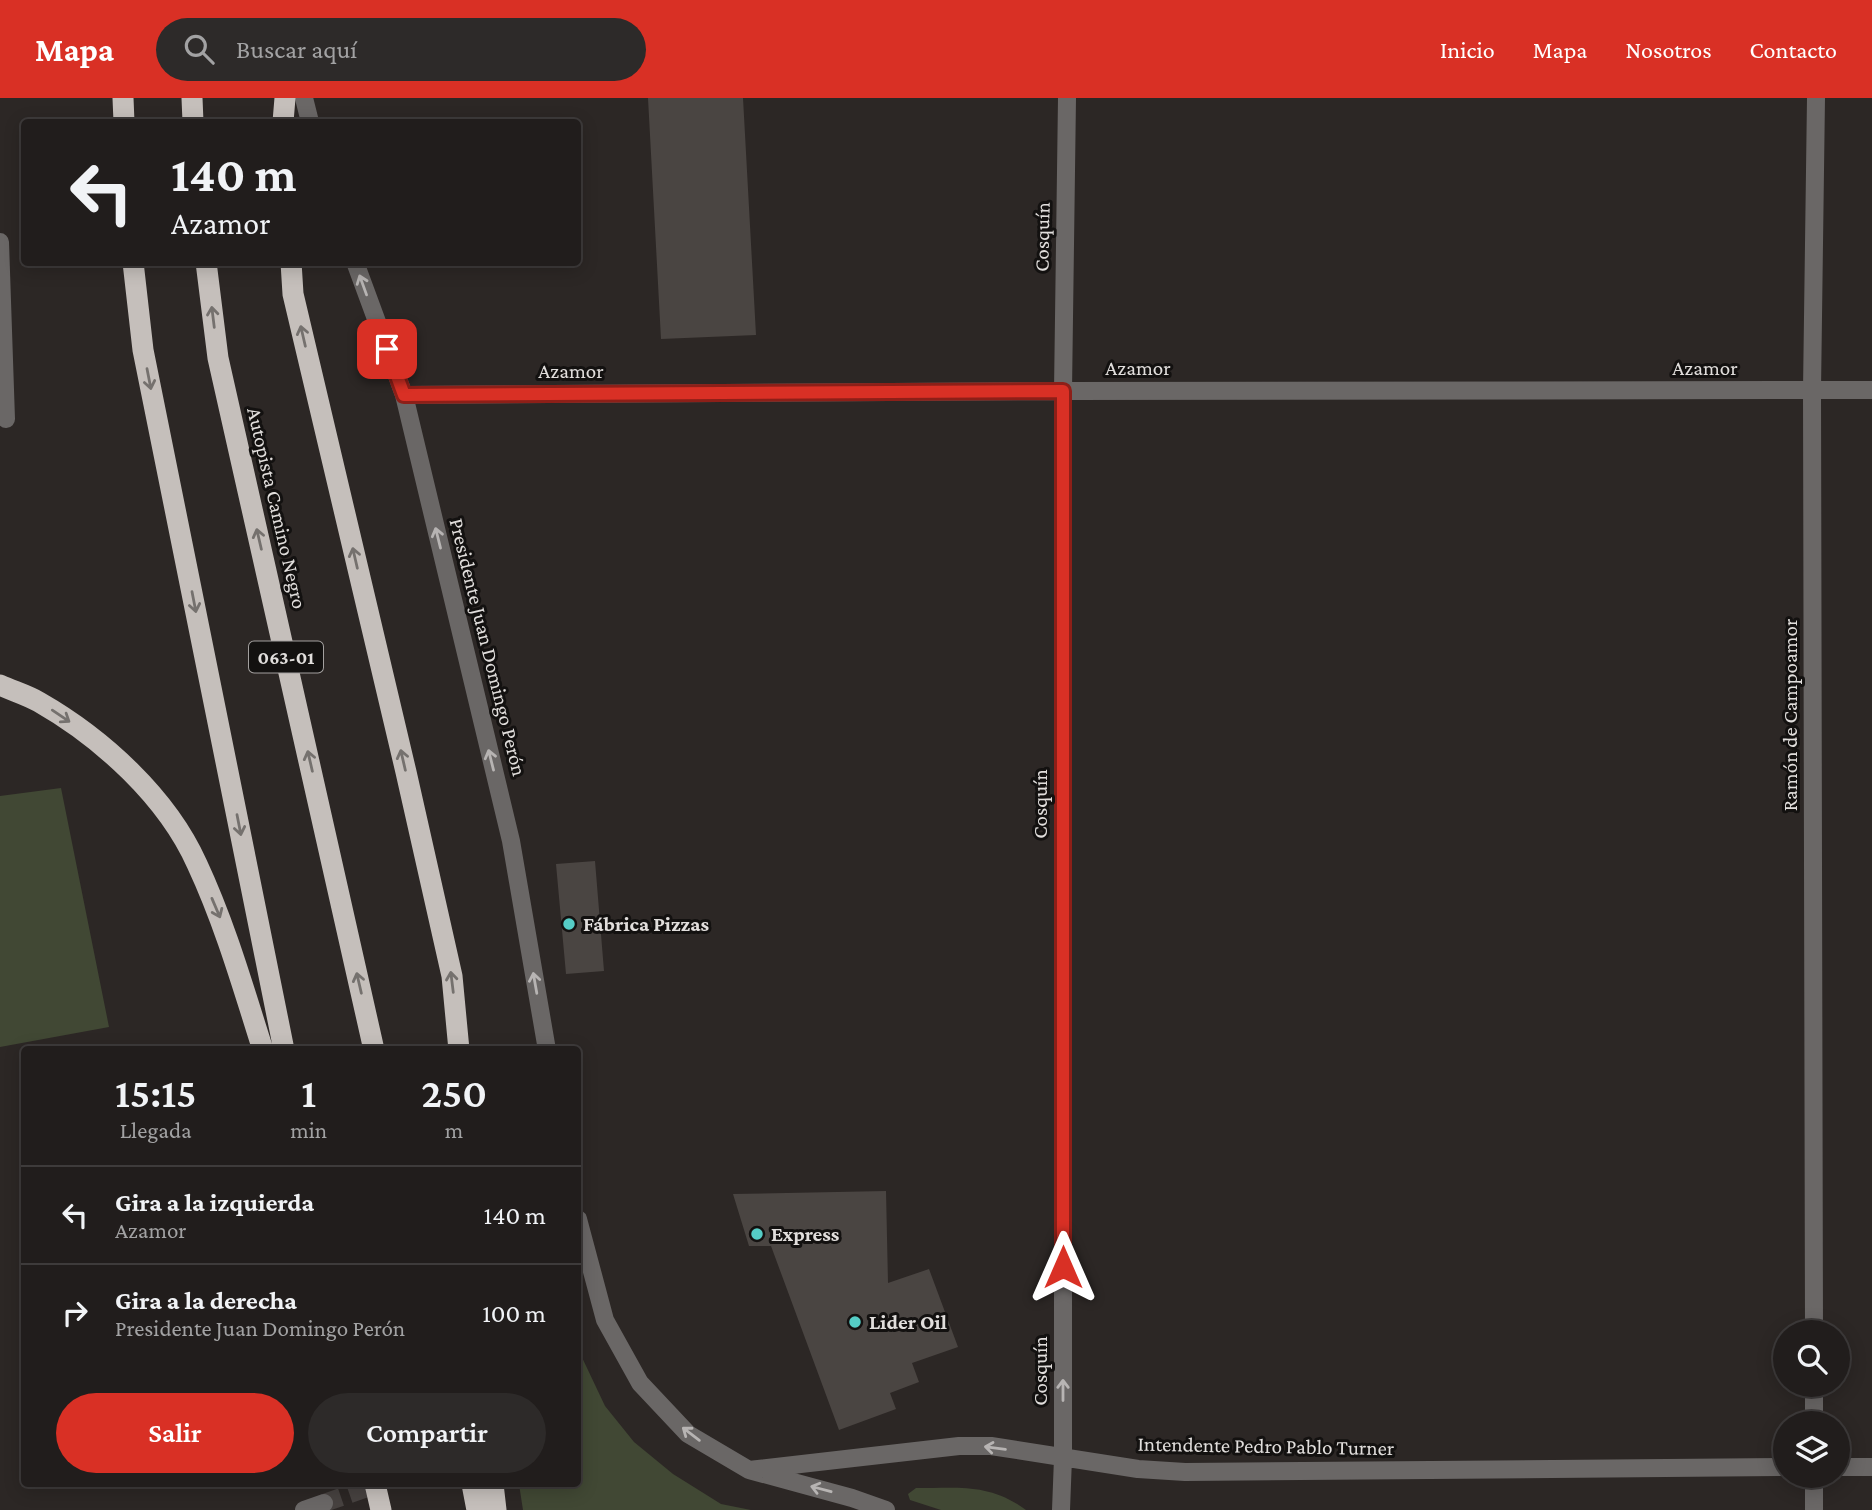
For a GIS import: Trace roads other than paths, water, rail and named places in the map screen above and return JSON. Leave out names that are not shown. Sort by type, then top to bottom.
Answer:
[{"type":"highway","points":[[123,98],[124,119]]},
{"type":"highway","points":[[192,98],[194,119]]},
{"type":"highway","points":[[283,119],[285,98]]},
{"type":"highway","points":[[133,266],[143,350],[283,1046]]},
{"type":"highway","name":"Autopista Camino Negro","points":[[206,266],[218,358],[373,1046]]},
{"type":"highway","points":[[291,266],[293,294],[452,976],[459,1046]]},
{"type":"highway","points":[[0,685],[38,701],[81,730],[128,767],[169,816],[196,861],[224,928],[262,1046]]},
{"type":"highway","points":[[376,1487],[381,1510]]},
{"type":"highway","points":[[473,1487],[477,1510]]},
{"type":"highway","points":[[493,1487],[496,1510]]},
{"type":"street","points":[[304,98],[309,119]]},
{"type":"street","name":"Cosquín","points":[[1061,1510],[1063,391],[1067,98]]},
{"type":"street","name":"Ramón de Campoamor","points":[[1814,1320],[1812,390],[1816,98]]},
{"type":"street","points":[[0,242],[6,419]]},
{"type":"street","name":"Presidente Juan Domingo Perón","points":[[356,266],[404,395],[511,841],[546,1046]]},
{"type":"street","name":"Azamor","points":[[404,395],[1872,390]]},
{"type":"street","points":[[581,1230],[605,1320],[640,1383],[688,1434],[749,1470],[886,1510]]},
{"type":"street","name":"Intendente Pedro Pablo Turner","points":[[749,1470],[959,1446],[991,1446],[1138,1469],[1185,1472],[1773,1467]]},
{"type":"street","points":[[1850,1467],[1872,1467]]},
{"type":"street","points":[[1814,1488],[1814,1510]]},
{"type":"street","points":[[304,1510],[324,1503]]},
{"type":"tunnel","points":[[324,1503],[370,1487]]},
{"type":"place","name":"Fábrica Pizzas","points":[[569,924]]},
{"type":"place","name":"Express","points":[[757,1234]]},
{"type":"place","name":"Lider Oil","points":[[855,1322]]}]
